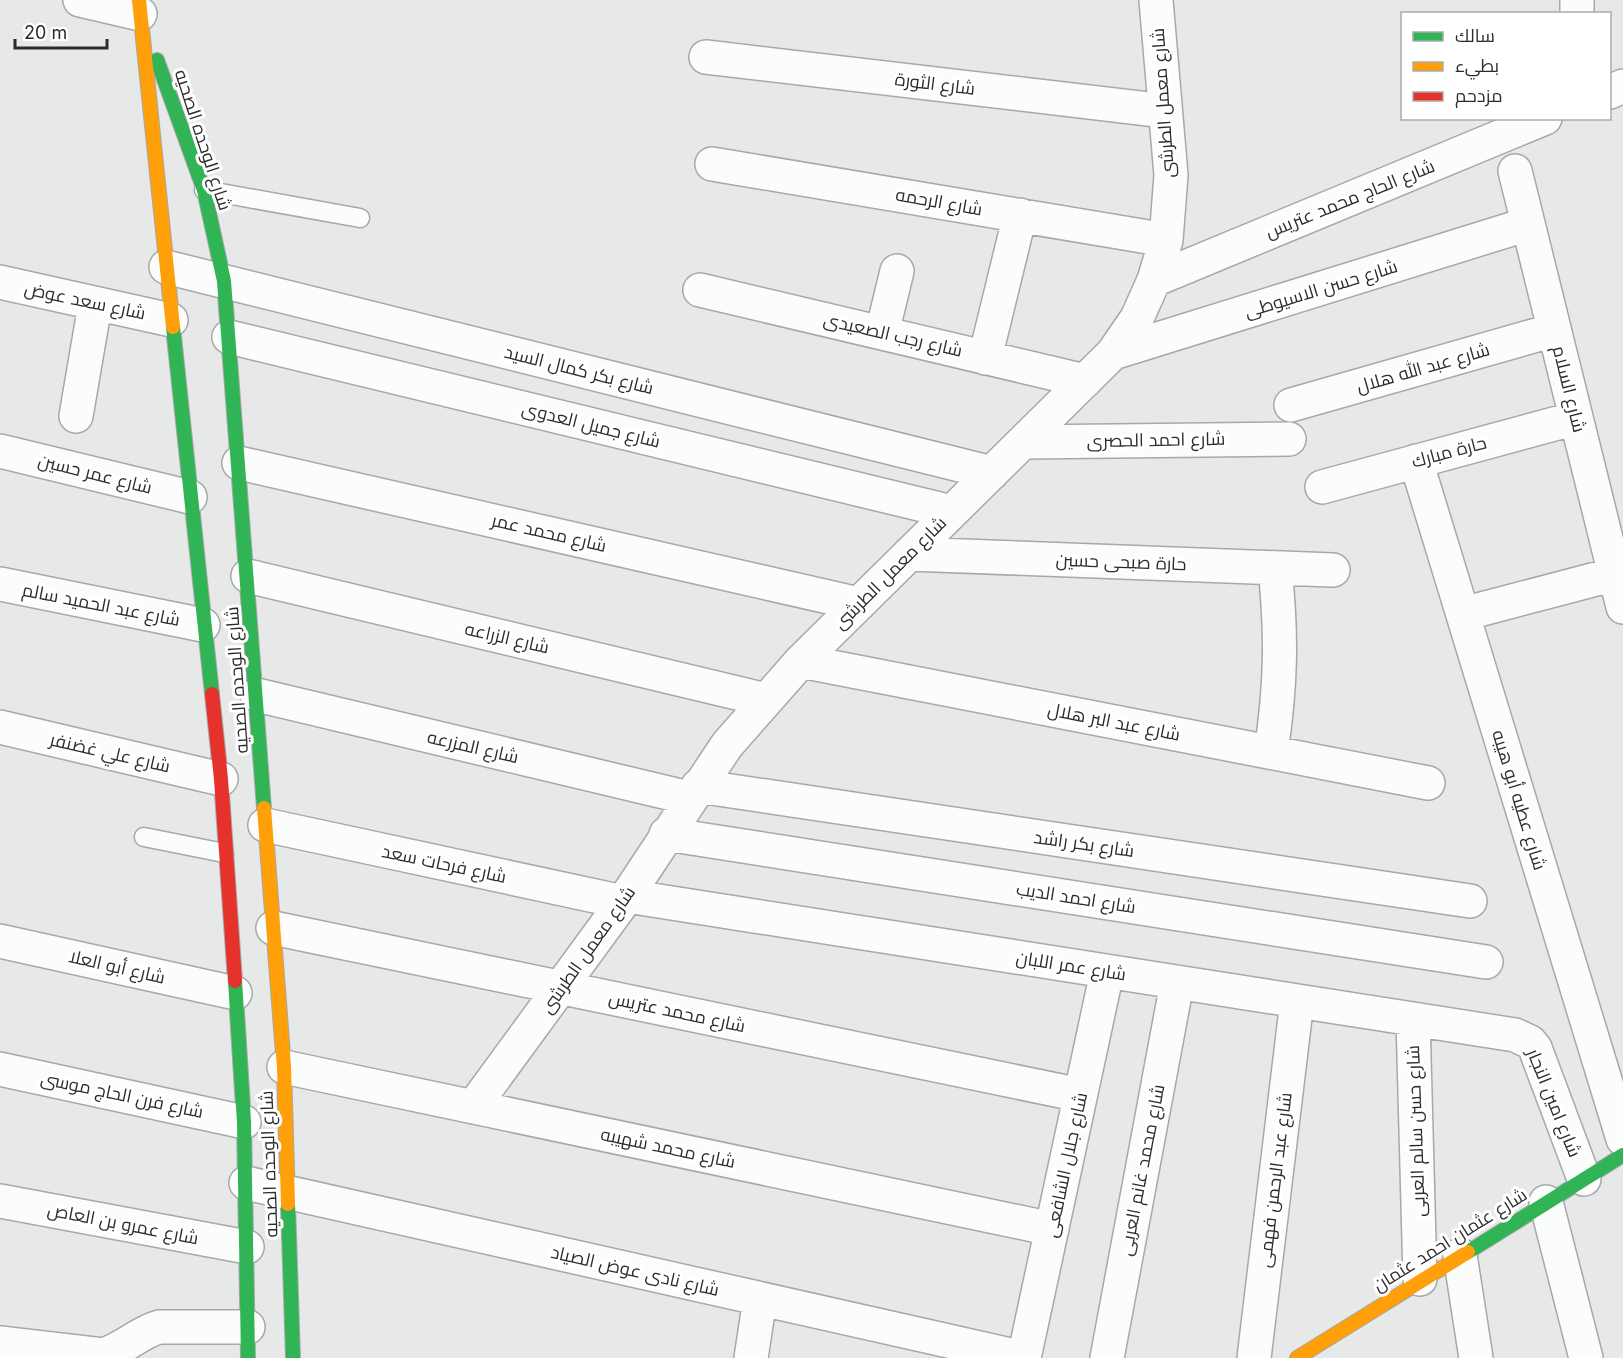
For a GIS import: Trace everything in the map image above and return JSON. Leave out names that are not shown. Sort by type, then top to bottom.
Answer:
[{"type":"street","points":[[80,0],[139,7]]},
{"type":"street","name":"شارع معمل الطرشى","points":[[473,1107],[562,989],[625,899],[693,792],[727,745],[801,661],[1113,353],[1137,318],[1154,280],[1166,240],[1171,175],[1156,0]]},
{"type":"street","name":"شارع الوحده الصحيه","points":[[139,7],[204,190],[224,281],[257,695],[254,736],[266,825],[284,1067],[293,1358]]},
{"type":"street","name":"شارع الوحده الصحيه","points":[[139,7],[203,625],[220,738],[224,853],[244,1122],[248,1342]]},
{"type":"street","name":"شارع الثورة","points":[[706,57],[1165,111]]},
{"type":"street","name":"شارع الحاج محمد عتريس","points":[[1154,280],[1540,120]]},
{"type":"street","name":"شارع الرحمه","points":[[712,164],[1166,240]]},
{"type":"street","name":"شارع السلام","points":[[1515,171],[1623,607]]},
{"type":"street","points":[[986,358],[1020,215]]},
{"type":"street","name":"شارع حسن الاسيوطى","points":[[1113,353],[1528,224]]},
{"type":"street","name":"شارع بكر كمال السيد","points":[[166,267],[992,473]]},
{"type":"street","points":[[882,333],[897,271]]},
{"type":"street","name":"شارع سعد عوض","points":[[0,282],[95,305],[171,320]]},
{"type":"street","name":"شارع رجب الصعيدى","points":[[700,290],[1085,381]]},
{"type":"street","points":[[76,416],[95,305]]},
{"type":"street","name":"شارع عبد الله هلال","points":[[1292,405],[1554,330]]},
{"type":"street","name":"شارع جميل العدوى","points":[[229,337],[952,512]]},
{"type":"street","name":"حارة مبارك","points":[[1322,487],[1576,418]]},
{"type":"street","name":"شارع احمد الحصرى","points":[[1024,442],[1289,438]]},
{"type":"street","name":"شارع عمر حسين","points":[[0,451],[190,498]]},
{"type":"street","name":"شارع عطيه أبو هيبه","points":[[1416,461],[1623,1139]]},
{"type":"street","name":"شارع محمد عمر","points":[[238,463],[859,604]]},
{"type":"street","name":"حارة صبحى حسين","points":[[909,554],[1333,570]]},
{"type":"street","points":[[1271,752],[1280,693],[1281,631],[1275,568]]},
{"type":"street","points":[[1463,614],[1615,574]]},
{"type":"street","name":"شارع الزراعه","points":[[248,576],[766,700]]},
{"type":"street","name":"شارع عبد الحميد سالم","points":[[0,584],[203,625]]},
{"type":"street","name":"شارع عبد البر هلال","points":[[801,661],[1428,783]]},
{"type":"street","name":"شارع المزرعه","points":[[257,695],[693,792]]},
{"type":"street","name":"شارع علي غضنفر","points":[[0,727],[221,779]]},
{"type":"street","name":"شارع بكر راشد","points":[[693,792],[1470,901]]},
{"type":"street","name":"شارع فرحات سعد","points":[[266,825],[625,899]]},
{"type":"street","name":"شارع احمد الديب","points":[[666,834],[1486,962]]},
{"type":"street","name":"شارع عمر اللبان","points":[[625,899],[1515,1035]]},
{"type":"street","name":"شارع محمد عتريس","points":[[273,928],[1080,1095]]},
{"type":"street","name":"شارع أبو العلا","points":[[0,940],[235,993]]},
{"type":"street","name":"شارع جلال الشافعى","points":[[1024,1358],[1107,972]]},
{"type":"street","name":"شارع محمد غانم العربى","points":[[1107,1358],[1177,983]]},
{"type":"street","name":"شارع عبد الرحمن فهمى","points":[[1254,1358],[1297,1001]]},
{"type":"street","name":"شارع حسن سالم العربى","points":[[1413,1019],[1420,1279]]},
{"type":"street","name":"شارع امين النجار","points":[[1515,1035],[1523,1037],[1535,1048],[1584,1179]]},
{"type":"street","name":"شارع محمد شهيبه","points":[[284,1067],[1052,1229]]},
{"type":"street","name":"شارع فرن الحاج موسى","points":[[0,1069],[244,1122]]},
{"type":"street","name":"شارع عثمان احمد عثمان","points":[[1297,1358],[1420,1279],[1623,1155]]},
{"type":"street","name":"شارع نادى عوض الصياد","points":[[246,1184],[1024,1358]]},
{"type":"street","name":"شارع عمرو بن العاص","points":[[0,1201],[247,1247]]},
{"type":"street","points":[[1546,1202],[1586,1358]]},
{"type":"street","points":[[1460,1255],[1476,1358]]},
{"type":"street","points":[[751,1358],[760,1299]]},
{"type":"street","points":[[0,1343],[103,1355],[116,1351],[147,1330],[159,1327],[248,1342]]},
{"type":"lane","points":[[204,190],[360,218]]},
{"type":"lane","points":[[144,837],[224,853]]},
{"type":"traffic: fast","points":[[157,60],[204,190],[224,281],[264,808]]},
{"type":"traffic: fast","points":[[173,327],[212,694]]},
{"type":"traffic: fast","points":[[235,981],[244,1122],[248,1358]]},
{"type":"traffic: fast","points":[[1468,1252],[1623,1155]]},
{"type":"traffic: fast","points":[[288,1204],[293,1358]]},
{"type":"traffic: slow","points":[[139,0],[173,327]]},
{"type":"traffic: slow","points":[[264,808],[284,1067],[288,1204]]},
{"type":"traffic: slow","points":[[1297,1358],[1468,1252]]},
{"type":"traffic: jam","points":[[212,694],[221,779],[235,981]]}]
